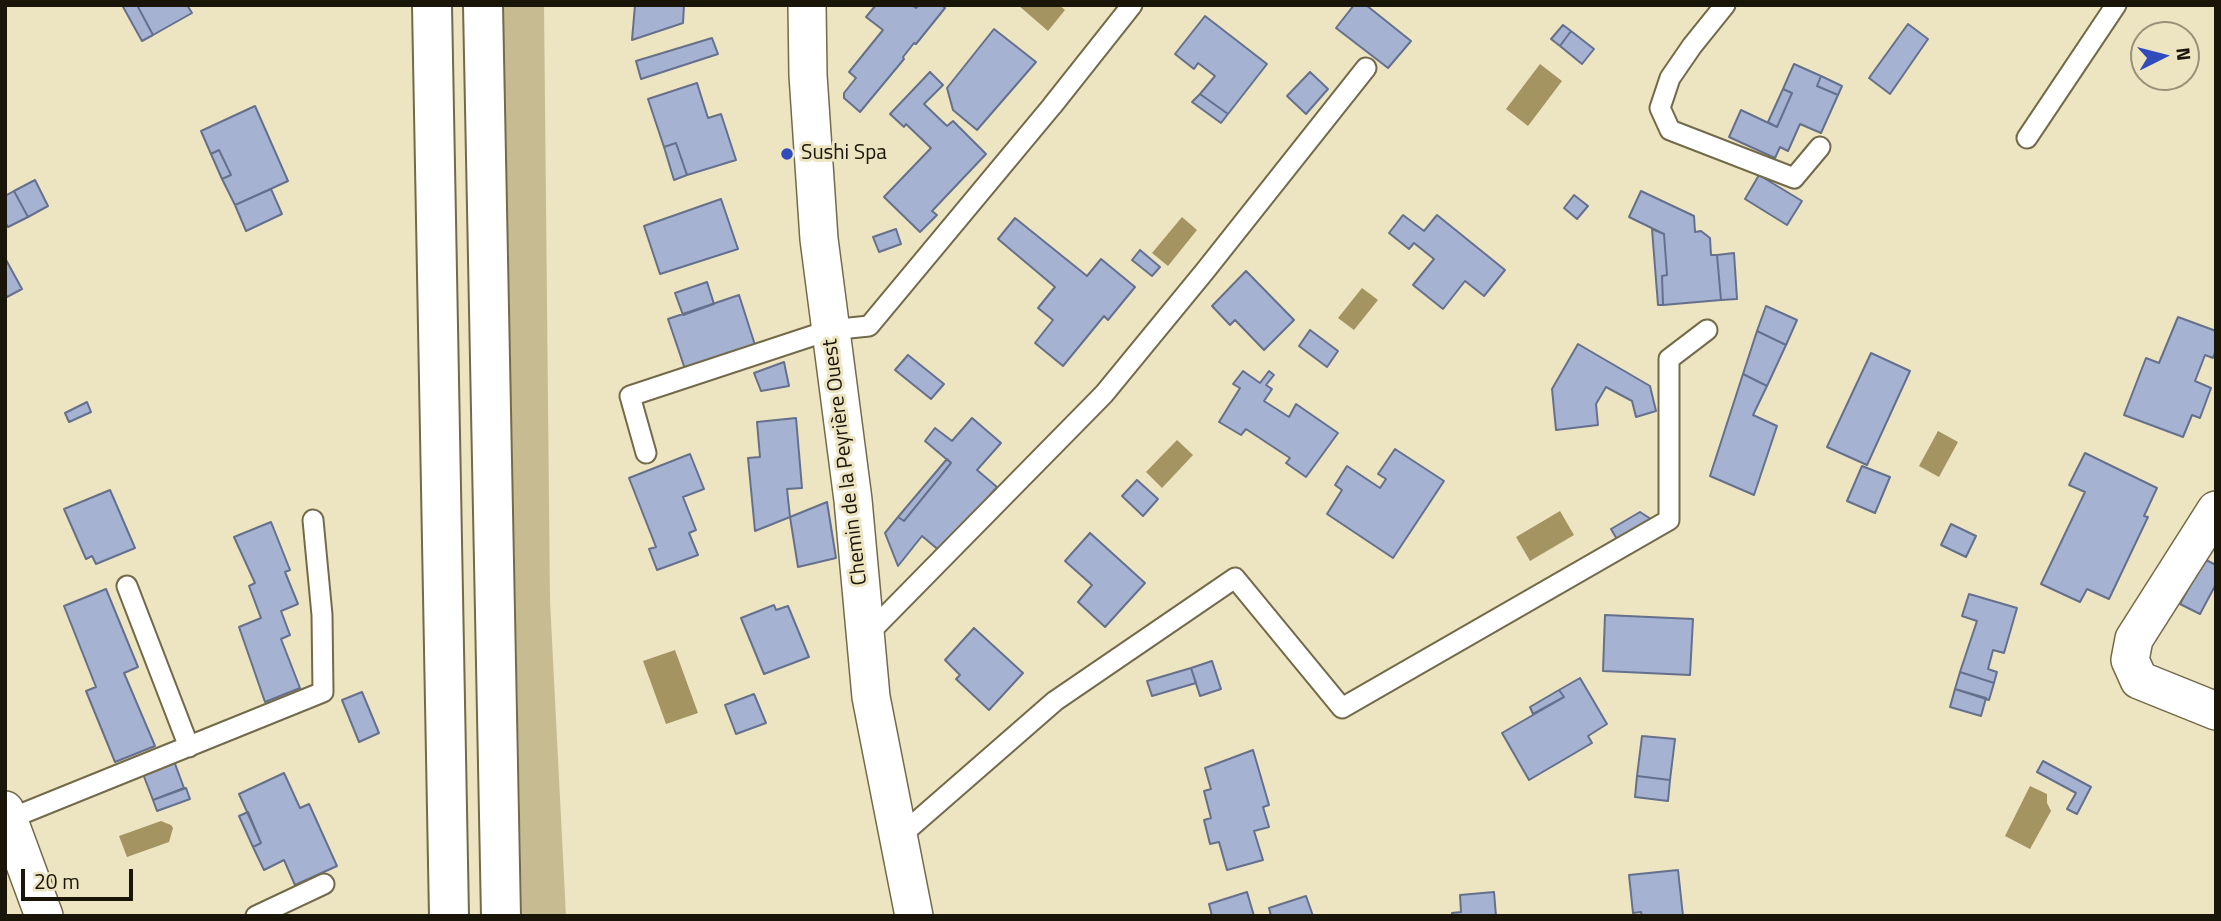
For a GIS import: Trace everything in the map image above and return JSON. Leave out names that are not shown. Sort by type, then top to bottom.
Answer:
[{"type":"main road","points":[[432,5],[449,916]]},
{"type":"main road","points":[[483,5],[500,916]]},
{"type":"street","name":"Chemin de la Peyrière Ouest","points":[[807,5],[808,75],[819,239],[853,500],[871,697],[914,916]]},
{"type":"street","points":[[2216,510],[2134,639],[2130,660],[2139,680],[2216,711]]},
{"type":"street","points":[[10,835],[44,916]]},
{"type":"lane","points":[[646,453],[630,396],[830,330],[869,326],[1052,106],[1132,5]]},
{"type":"lane","points":[[1725,5],[1670,78],[1660,108],[1670,130],[1794,178],[1820,147]]},
{"type":"lane","points":[[2027,138],[2116,5]]},
{"type":"lane","points":[[866,637],[1104,394],[1366,68]]},
{"type":"lane","points":[[899,837],[1055,701],[1235,579],[1342,708],[1669,520],[1669,359],[1707,330]]},
{"type":"lane","points":[[10,835],[189,747],[323,692],[322,615],[313,520]]},
{"type":"lane","points":[[127,586],[189,747]]},
{"type":"lane","points":[[256,916],[324,884]]},
{"type":"shaded area","points":[[503,5],[544,5],[550,601],[566,916],[522,916]]},
{"type":"shaded area","points":[[1018,5],[1059,5],[1065,10],[1048,31]]},
{"type":"shaded area","points":[[1540,64],[1562,81],[1528,126],[1506,109]]},
{"type":"shaded area","points":[[1182,217],[1197,230],[1168,266],[1152,253]]},
{"type":"shaded area","points":[[1362,288],[1378,300],[1354,330],[1338,318]]},
{"type":"shaded area","points":[[1938,431],[1958,442],[1939,477],[1919,466]]},
{"type":"shaded area","points":[[1177,440],[1193,455],[1162,488],[1146,472]]},
{"type":"shaded area","points":[[1560,511],[1574,535],[1530,561],[1516,537]]},
{"type":"shaded area","points":[[675,650],[698,713],[666,724],[643,661]]},
{"type":"shaded area","points":[[2030,786],[2047,794],[2051,811],[2030,849],[2005,836]]},
{"type":"shaded area","points":[[161,821],[173,828],[169,842],[127,857],[119,836]]},
{"type":"building","points":[[122,5],[137,5],[153,35],[142,41]]},
{"type":"building","points":[[137,5],[187,5],[192,13],[153,35]]},
{"type":"building","points":[[635,5],[684,5],[683,23],[632,40]]},
{"type":"building","points":[[876,5],[912,5],[916,8],[919,5],[942,5],[945,8],[860,112],[844,98],[844,93],[856,78],[849,72],[883,30],[866,17]]},
{"type":"building","points":[[1354,5],[1366,5],[1411,41],[1388,68],[1336,28]]},
{"type":"building","points":[[1205,16],[1267,64],[1228,114],[1200,94],[1215,76],[1198,63],[1194,69],[1175,54]]},
{"type":"building","points":[[1908,24],[1928,39],[1890,94],[1869,78]]},
{"type":"building","points":[[1563,25],[1571,31],[1560,46],[1551,39]]},
{"type":"building","points":[[994,29],[1036,62],[977,130],[953,110],[947,88]]},
{"type":"building","points":[[1571,31],[1594,49],[1582,64],[1560,46]]},
{"type":"building","points":[[712,38],[718,54],[641,79],[636,61]]},
{"type":"building","points":[[1794,64],[1821,76],[1817,86],[1838,95],[1821,133],[1800,124],[1788,151],[1780,147],[1775,158],[1729,137],[1741,110],[1777,127],[1792,93],[1783,89]]},
{"type":"building","points":[[930,72],[943,85],[924,104],[947,126],[953,121],[986,154],[932,211],[937,215],[920,232],[884,197],[931,148],[906,124],[904,127],[890,114]]},
{"type":"building","points":[[1310,72],[1328,89],[1306,114],[1287,96]]},
{"type":"building","points":[[1821,76],[1842,86],[1838,95],[1817,86]]},
{"type":"building","points":[[697,83],[708,118],[721,114],[736,160],[687,175],[676,143],[664,147],[648,99]]},
{"type":"building","points":[[1783,89],[1792,93],[1777,127],[1768,122]]},
{"type":"building","points":[[1200,94],[1228,114],[1221,123],[1192,102]]},
{"type":"building","points":[[255,106],[288,181],[235,205],[222,179],[231,175],[219,150],[211,154],[201,131]]},
{"type":"building","points":[[676,143],[687,175],[674,180],[664,147]]},
{"type":"building","points":[[219,150],[231,175],[222,179],[211,154]]},
{"type":"building","points":[[1759,175],[1802,201],[1787,225],[1745,199]]},
{"type":"building","points":[[35,180],[48,206],[28,217],[14,191]]},
{"type":"building","points":[[271,189],[282,214],[246,231],[235,205]]},
{"type":"building","points":[[14,191],[28,217],[8,227],[5,222],[5,196]]},
{"type":"building","points":[[1641,191],[1694,216],[1695,232],[1701,231],[1710,238],[1711,255],[1717,255],[1721,300],[1663,305],[1662,276],[1667,275],[1664,234],[1629,217]]},
{"type":"building","points":[[1574,195],[1588,206],[1577,219],[1564,208]]},
{"type":"building","points":[[721,199],[738,249],[660,274],[644,226]]},
{"type":"building","points":[[1403,215],[1424,231],[1437,215],[1505,270],[1484,296],[1465,281],[1443,309],[1413,285],[1434,259],[1414,243],[1409,249],[1389,233]]},
{"type":"building","points":[[1015,218],[1087,276],[1101,259],[1135,287],[1108,320],[1104,316],[1063,366],[1035,343],[1053,320],[1038,308],[1055,287],[998,239]]},
{"type":"building","points":[[896,229],[901,244],[879,252],[873,237]]},
{"type":"building","points":[[1652,229],[1664,234],[1667,275],[1662,276],[1663,305],[1658,305]]},
{"type":"building","points":[[1140,250],[1160,267],[1152,276],[1132,260]]},
{"type":"building","points":[[1734,253],[1737,299],[1721,300],[1717,255]]},
{"type":"building","points":[[5,258],[22,289],[5,298]]},
{"type":"building","points":[[1246,271],[1294,320],[1264,350],[1235,320],[1230,325],[1212,306]]},
{"type":"building","points":[[707,282],[714,304],[683,315],[675,293]]},
{"type":"building","points":[[739,295],[755,345],[685,369],[668,319]]},
{"type":"building","points":[[1766,306],[1797,320],[1786,345],[1757,331]]},
{"type":"building","points":[[2178,317],[2216,331],[2213,358],[2205,355],[2195,381],[2211,388],[2200,418],[2192,415],[2183,437],[2124,415],[2146,358],[2159,363]]},
{"type":"building","points":[[1310,330],[1338,351],[1327,367],[1299,346]]},
{"type":"building","points":[[1757,331],[1786,345],[1767,386],[1743,374]]},
{"type":"building","points":[[1578,344],[1650,386],[1656,411],[1636,417],[1632,401],[1606,387],[1596,404],[1598,425],[1556,430],[1552,389]]},
{"type":"building","points":[[1871,353],[1910,371],[1867,465],[1827,447]]},
{"type":"building","points":[[908,355],[944,384],[931,399],[895,370]]},
{"type":"building","points":[[784,362],[789,386],[761,391],[754,373]]},
{"type":"building","points":[[1243,371],[1260,383],[1269,371],[1274,375],[1266,385],[1272,389],[1264,401],[1289,417],[1296,404],[1338,433],[1306,477],[1286,463],[1290,458],[1246,429],[1241,435],[1219,422],[1240,388],[1233,384]]},
{"type":"building","points":[[1743,374],[1767,386],[1753,415],[1777,426],[1754,495],[1710,476]]},
{"type":"building","points":[[87,402],[91,412],[69,422],[65,413]]},
{"type":"building","points":[[796,418],[802,488],[787,489],[790,517],[755,531],[748,458],[760,457],[757,422]]},
{"type":"building","points":[[972,418],[1001,443],[977,470],[997,487],[941,552],[922,536],[898,566],[885,533],[898,517],[904,521],[951,463],[925,441],[935,428],[952,441]]},
{"type":"building","points":[[1395,449],[1444,481],[1393,558],[1327,514],[1342,490],[1335,485],[1347,466],[1380,488],[1386,479],[1378,474]]},
{"type":"building","points":[[2085,453],[2157,488],[2144,516],[2148,517],[2109,599],[2087,589],[2080,602],[2041,584],[2085,492],[2069,485]]},
{"type":"building","points":[[690,454],[704,489],[683,497],[696,530],[689,533],[698,555],[657,570],[649,549],[656,547],[629,478]]},
{"type":"building","points":[[947,459],[951,463],[904,521],[898,517]]},
{"type":"building","points":[[1862,466],[1890,477],[1875,513],[1847,501]]},
{"type":"building","points":[[1137,480],[1158,499],[1143,516],[1122,496]]},
{"type":"building","points":[[110,490],[135,548],[96,564],[92,556],[86,559],[64,509]]},
{"type":"building","points":[[827,502],[836,558],[798,567],[790,517]]},
{"type":"building","points":[[1640,512],[1654,521],[1618,541],[1611,529]]},
{"type":"building","points":[[271,522],[290,570],[285,572],[298,604],[281,611],[290,635],[281,639],[300,688],[265,702],[239,627],[261,618],[249,586],[255,583],[234,537]]},
{"type":"building","points":[[1951,524],[1976,536],[1966,557],[1941,545]]},
{"type":"building","points":[[1090,533],[1145,583],[1105,627],[1078,602],[1092,585],[1065,561]]},
{"type":"building","points":[[2204,559],[2216,565],[2216,584],[2200,614],[2180,604]]},
{"type":"building","points":[[106,589],[138,667],[124,673],[155,746],[115,762],[86,691],[96,687],[64,606]]},
{"type":"building","points":[[1969,594],[2017,608],[2004,653],[1993,650],[1988,669],[1997,672],[1994,683],[1960,672],[1977,621],[1962,616]]},
{"type":"building","points":[[774,605],[776,610],[788,606],[809,657],[764,674],[741,618]]},
{"type":"building","points":[[1605,615],[1693,619],[1690,675],[1603,671]]},
{"type":"building","points":[[974,628],[1023,673],[989,710],[956,679],[960,675],[945,660]]},
{"type":"building","points":[[1212,661],[1221,689],[1200,696],[1191,668]]},
{"type":"building","points":[[1191,668],[1196,683],[1152,696],[1147,681]]},
{"type":"building","points":[[1960,672],[1994,683],[1989,700],[1955,689]]},
{"type":"building","points":[[1580,678],[1607,724],[1588,736],[1592,743],[1529,780],[1502,733],[1564,697],[1559,690]]},
{"type":"building","points":[[1955,689],[1986,698],[1981,716],[1950,707]]},
{"type":"building","points":[[1559,690],[1564,697],[1533,714],[1530,707]]},
{"type":"building","points":[[362,692],[379,733],[359,742],[342,700]]},
{"type":"building","points":[[754,694],[766,723],[736,734],[725,705]]},
{"type":"building","points":[[1642,736],[1675,739],[1670,780],[1637,776]]},
{"type":"building","points":[[1253,750],[1269,805],[1263,807],[1269,827],[1254,831],[1263,860],[1227,870],[1219,842],[1210,844],[1204,820],[1211,818],[1204,791],[1211,789],[1205,768]]},
{"type":"building","points":[[174,761],[184,788],[153,800],[143,774]]},
{"type":"building","points":[[2043,761],[2091,787],[2077,814],[2067,809],[2076,793],[2037,772]]},
{"type":"building","points":[[284,773],[300,808],[309,804],[337,866],[295,885],[284,860],[264,870],[253,847],[261,843],[239,794]]},
{"type":"building","points":[[1637,776],[1670,780],[1668,801],[1635,797]]},
{"type":"building","points":[[186,788],[190,799],[157,811],[153,800]]},
{"type":"building","points":[[248,812],[261,843],[253,847],[239,816]]},
{"type":"building","points":[[1678,870],[1683,916],[1642,916],[1641,912],[1633,913],[1629,875]]},
{"type":"building","points":[[1247,892],[1254,916],[1212,916],[1209,904]]},
{"type":"building","points":[[1494,892],[1496,916],[1452,916],[1452,913],[1461,912],[1460,895]]},
{"type":"building","points":[[1306,896],[1313,916],[1271,916],[1269,908]]},
{"type":"place","name":"Sushi Spa","points":[[787,154]]}]
